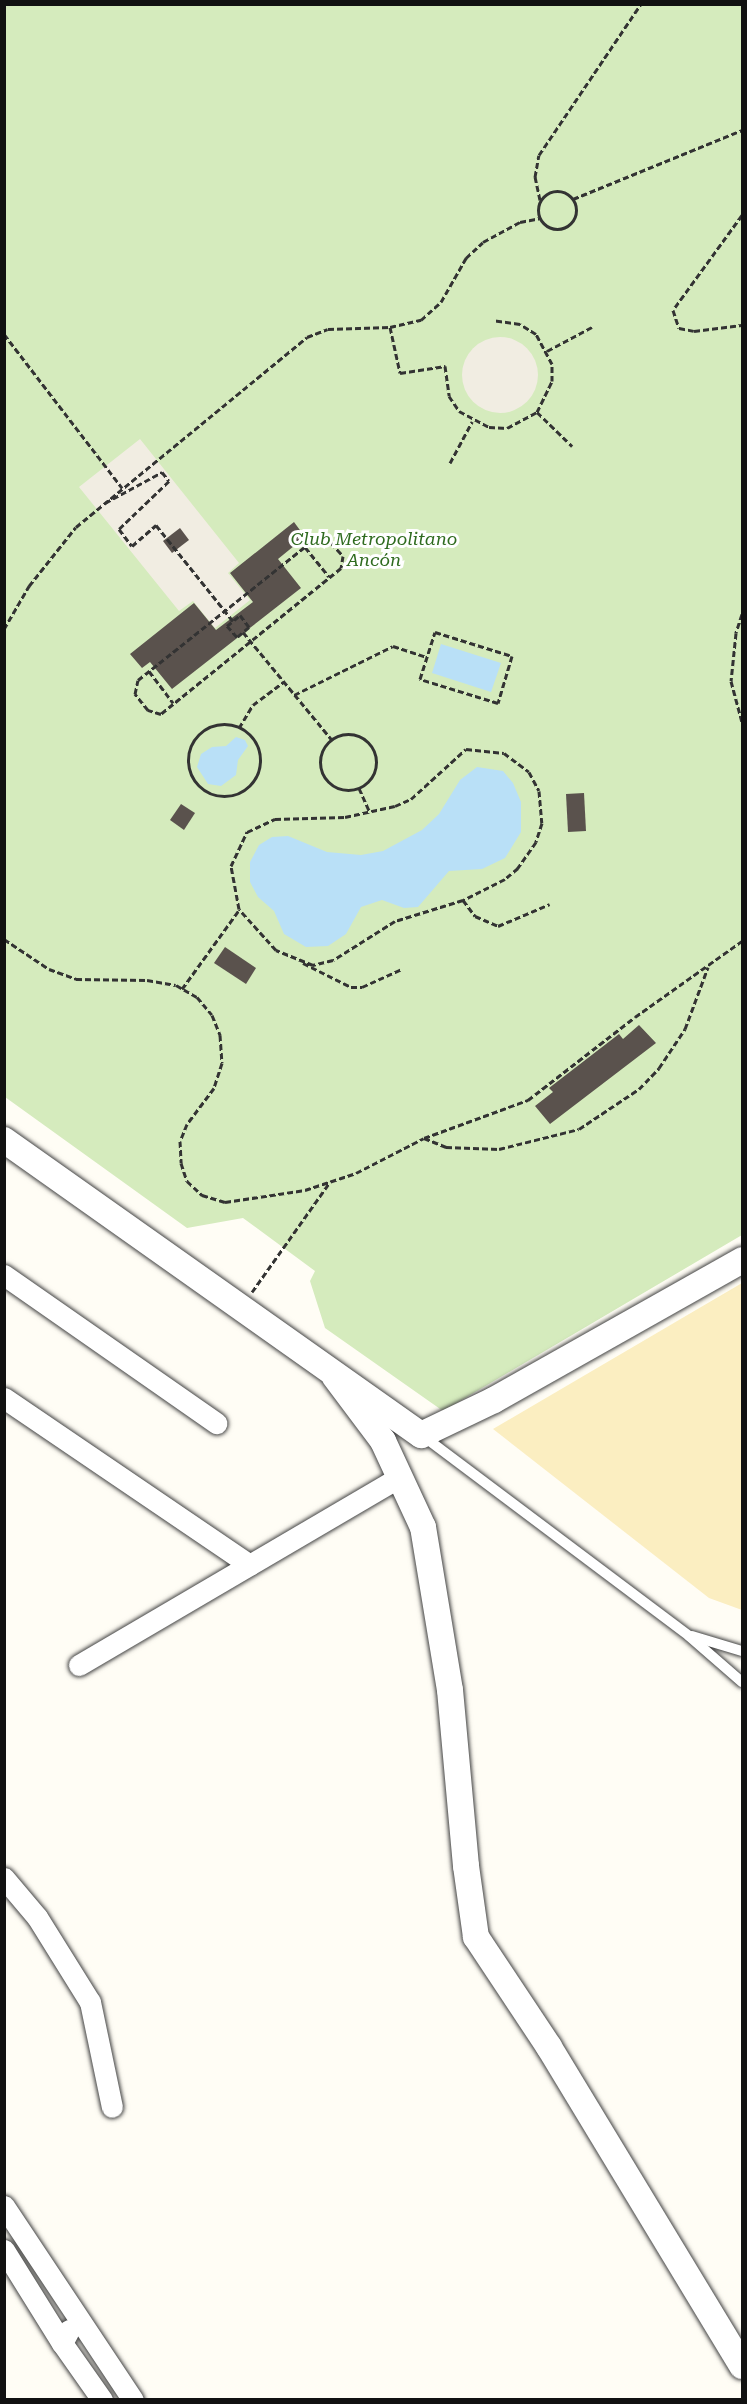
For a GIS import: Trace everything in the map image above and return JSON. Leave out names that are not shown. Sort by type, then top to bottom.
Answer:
[{"type":"street","points":[[4,1140],[335,1377],[421,1435],[494,1400],[742,1260]]},
{"type":"street","points":[[4,1275],[216,1423]]},
{"type":"street","points":[[335,1377],[383,1441],[423,1527],[450,1690],[466,1866],[476,1937],[549,2047],[742,2366]]},
{"type":"street","points":[[4,1398],[249,1565]]},
{"type":"street","points":[[79,1665],[400,1478]]},
{"type":"street","points":[[4,1878],[37,1917],[90,2002],[112,2107]]},
{"type":"street","points":[[4,2206],[134,2400]]},
{"type":"street","points":[[4,2250],[62,2343],[102,2400]]},
{"type":"street","points":[[62,2343],[77,2315]]},
{"type":"lane","points":[[421,1435],[689,1636],[742,1682]]},
{"type":"lane","points":[[689,1636],[742,1651]]},
{"type":"path","points":[[540,218],[540,200],[535,177],[539,154],[641,4]]},
{"type":"path","points":[[540,200],[556,191],[573,199],[742,130]]},
{"type":"path","points":[[4,629],[29,586],[61,544],[98,507],[307,337],[328,328],[408,325],[433,312],[466,258],[483,242],[520,222],[540,218],[555,229],[567,226],[576,211],[573,199]]},
{"type":"path","points":[[742,215],[673,310],[680,328],[694,331],[742,325]]},
{"type":"path","points":[[390,327],[400,373],[445,366],[448,396],[473,422],[507,428],[537,412],[552,381],[547,351],[536,334],[520,324],[493,320]]},
{"type":"path","points":[[547,351],[592,327]]},
{"type":"path","points":[[4,334],[122,488]]},
{"type":"path","points":[[537,412],[572,446]]},
{"type":"path","points":[[450,463],[473,422]]},
{"type":"path","points":[[98,507],[162,472],[169,481],[119,529],[132,546],[156,525],[233,621]]},
{"type":"path","points":[[320,536],[330,539],[344,560],[329,577],[174,704],[157,715],[135,694],[138,680],[225,610],[320,536]]},
{"type":"path","points":[[305,547],[329,577]]},
{"type":"path","points":[[742,614],[736,633],[731,681],[742,722]]},
{"type":"path","points":[[240,615],[249,627],[243,632],[237,637],[227,626],[240,615]]},
{"type":"path","points":[[243,632],[332,740]]},
{"type":"path","points":[[435,632],[513,656],[498,703],[420,680],[427,657],[435,632]]},
{"type":"path","points":[[294,694],[393,646],[427,657]]},
{"type":"path","points":[[149,671],[174,704]]},
{"type":"path","points":[[239,728],[253,705],[284,682]]},
{"type":"path","points":[[212,725],[239,728],[248,733],[259,752],[257,775],[242,791],[220,796],[209,793],[192,776],[188,764],[193,741],[212,725]]},
{"type":"path","points":[[351,734],[360,737],[373,750],[376,768],[358,788],[340,789],[326,778],[320,761],[332,740],[351,734]]},
{"type":"path","points":[[302,962],[313,964],[333,960],[395,921],[463,900],[505,879],[518,868],[533,848],[542,823],[543,804],[529,772],[504,753],[466,749],[411,798],[370,813],[275,819],[248,832],[231,866],[239,909],[276,950],[326,977],[351,987],[362,987],[402,969]]},
{"type":"path","points":[[358,788],[370,813]]},
{"type":"path","points":[[463,900],[475,916],[498,926],[550,904]]},
{"type":"path","points":[[182,988],[239,909]]},
{"type":"path","points":[[4,939],[49,969],[76,979],[147,980],[182,988],[197,997],[212,1015],[220,1035],[222,1063],[214,1088],[187,1124],[180,1141],[187,1181],[202,1195],[225,1202],[255,1200],[356,1173],[424,1138],[528,1100],[634,1017],[742,941]]},
{"type":"path","points":[[424,1138],[446,1147],[499,1149],[555,1137],[598,1118],[639,1089],[659,1068],[685,1029],[708,965]]},
{"type":"path","points":[[240,1309],[332,1181]]},
{"type":"green space","name":"Club Metropolitano Ancón","points":[[4,5],[742,5],[742,1235],[443,1411],[325,1328],[310,1281],[315,1271],[243,1218],[187,1228],[5,1097]]},
{"type":"sand","points":[[742,1283],[742,1610],[709,1598],[493,1429]]},
{"type":"shaded area","points":[[493,337],[507,337],[521,343],[532,354],[538,368],[535,390],[527,402],[507,413],[493,413],[479,407],[468,396],[462,382],[462,368],[468,354],[479,343]]},
{"type":"shaded area","points":[[140,439],[239,563],[228,573],[250,600],[215,628],[193,601],[179,611],[79,487]]},
{"type":"water","points":[[441,644],[501,663],[491,692],[432,673]]},
{"type":"water","points":[[236,737],[245,740],[248,746],[238,760],[236,775],[221,786],[208,784],[197,767],[201,754],[212,747],[226,746]]},
{"type":"water","points":[[477,767],[503,771],[513,783],[521,802],[521,832],[505,858],[482,869],[449,871],[418,907],[404,908],[382,900],[361,907],[346,934],[328,946],[306,947],[284,934],[274,911],[258,897],[250,882],[250,862],[259,845],[272,837],[288,836],[327,852],[361,855],[383,851],[422,830],[439,814],[460,780]]},
{"type":"building","points":[[294,522],[305,537],[278,559],[301,588],[172,689],[150,662],[142,668],[130,654],[194,603],[216,630],[253,602],[230,573]]},
{"type":"building","points":[[180,528],[189,540],[172,553],[163,541]]},
{"type":"building","points":[[584,793],[586,831],[568,832],[566,794]]},
{"type":"building","points":[[181,804],[195,813],[184,830],[170,820]]},
{"type":"building","points":[[225,947],[256,968],[246,984],[214,963]]},
{"type":"building","points":[[639,1025],[656,1043],[550,1124],[535,1106],[553,1092],[549,1088],[619,1034],[623,1039]]}]
